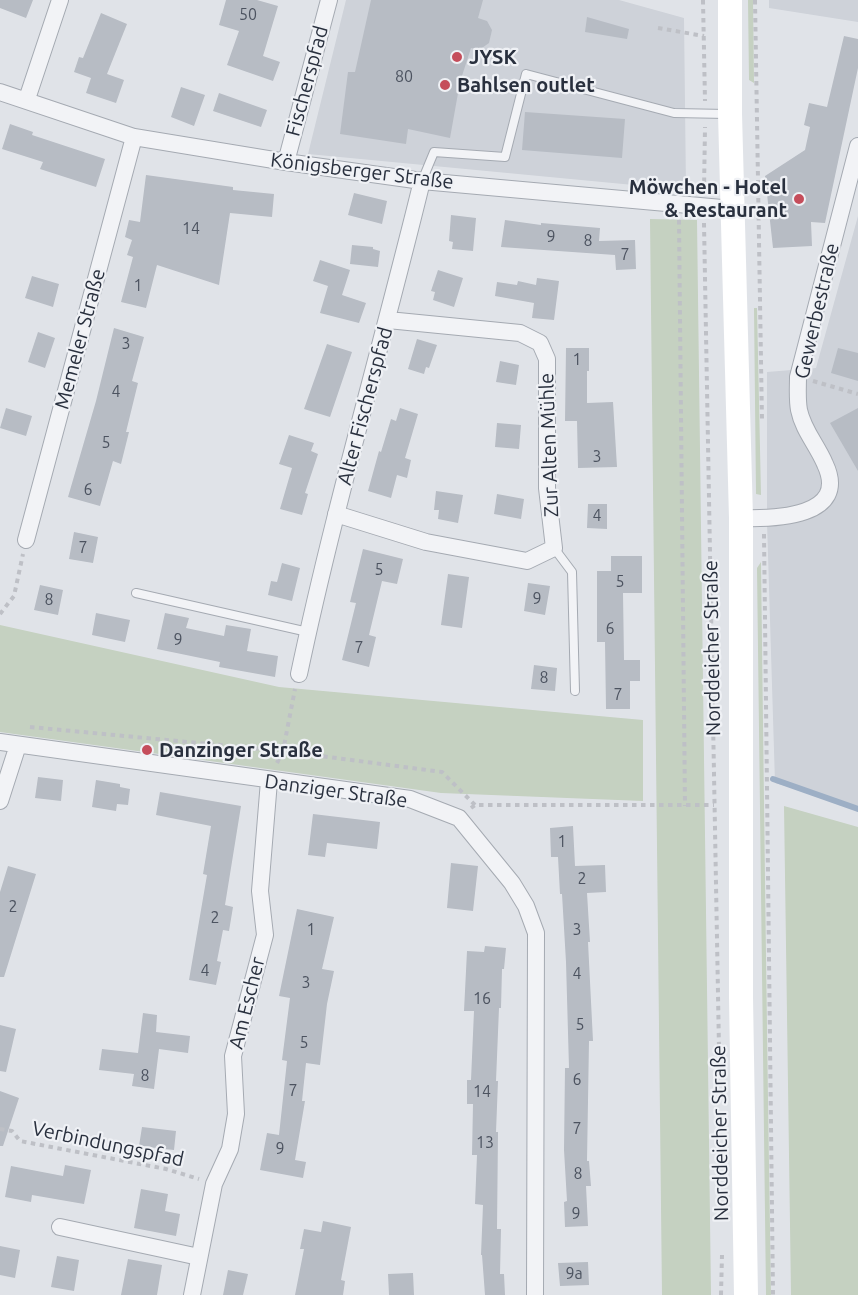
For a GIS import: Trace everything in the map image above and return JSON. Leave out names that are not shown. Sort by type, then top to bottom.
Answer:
[{"type":"main road","name":"Norddeicher Straße","points":[[730,0],[733,209],[753,518],[741,998],[746,1295]]},
{"type":"street","points":[[27,99],[60,0]]},
{"type":"street","name":"Fischerspfad","points":[[286,162],[329,0]]},
{"type":"street","name":"Königsberger Straße","points":[[0,92],[27,99],[135,137],[286,162],[422,181],[733,209]]},
{"type":"street","name":"Memeler Straße","points":[[26,540],[135,137]]},
{"type":"street","name":"Gewerbestraße","points":[[753,518],[795,515],[814,509],[827,494],[831,478],[804,426],[799,409],[798,377],[850,208],[858,146]]},
{"type":"street","name":"Alter Fischerspfad","points":[[299,674],[336,514],[388,320],[422,181]]},
{"type":"street","name":"Zur Alten Mühle","points":[[388,320],[520,333],[540,344],[547,359],[546,488],[554,548]]},
{"type":"street","points":[[336,514],[426,542],[527,561],[554,548]]},
{"type":"street","name":"Danziger Straße","points":[[0,742],[410,799],[459,818],[512,883],[526,906],[536,933],[535,1295]]},
{"type":"street","points":[[0,801],[18,745]]},
{"type":"street","name":"Am Escher","points":[[192,1295],[214,1184],[230,1149],[236,1114],[233,1056],[265,935],[260,891],[269,781]]},
{"type":"street","points":[[60,1227],[199,1257]]},
{"type":"lane","points":[[422,181],[434,152],[505,157],[526,74],[674,113],[730,114]]},
{"type":"lane","points":[[554,548],[572,572],[575,691]]},
{"type":"lane","points":[[136,593],[308,632]]},
{"type":"path","name":"Norddeicher Straße","points":[[704,0],[704,206],[719,1060]]},
{"type":"path","points":[[755,0],[762,430]]},
{"type":"path","points":[[658,27],[704,36]]},
{"type":"path","points":[[679,204],[685,806]]},
{"type":"path","points":[[798,377],[858,394]]},
{"type":"path","points":[[753,518],[773,1295]]},
{"type":"path","points":[[0,614],[14,596],[26,540]]},
{"type":"path","points":[[283,751],[293,699]]},
{"type":"path","points":[[22,726],[283,751],[442,772],[475,804]]},
{"type":"path","points":[[459,818],[475,804],[714,805]]},
{"type":"path","name":"Verbindungspfad","points":[[0,1128],[12,1131],[20,1141],[166,1169],[214,1184]]},
{"type":"path","name":"Norddeicher Straße","points":[[721,1295],[722,1249]]},
{"type":"shaded area","points":[[346,0],[619,0],[684,18],[686,190],[308,154]]},
{"type":"shaded area","points":[[769,0],[858,0],[858,22],[769,8]]},
{"type":"shaded area","points":[[858,216],[858,806],[775,783],[767,522],[767,372],[816,368]]},
{"type":"green space","points":[[748,0],[753,0],[754,83],[749,80]]},
{"type":"green space","points":[[650,219],[697,220],[711,1295],[662,1295]]},
{"type":"green space","points":[[754,308],[757,308],[761,495],[756,494]]},
{"type":"green space","points":[[761,562],[771,1295],[766,1295],[757,568]]},
{"type":"green space","points":[[0,625],[279,687],[643,720],[643,801],[441,793],[0,732]]},
{"type":"green space","points":[[784,806],[858,827],[858,1295],[791,1295]]},
{"type":"building","points":[[0,0],[33,0],[26,18],[0,8]]},
{"type":"building","points":[[226,0],[257,0],[278,6],[263,56],[280,62],[273,81],[227,65],[239,31],[219,25]]},
{"type":"building","points":[[371,0],[483,0],[478,18],[487,21],[492,30],[489,43],[479,50],[471,48],[460,82],[450,138],[408,129],[406,144],[340,134],[348,72],[355,72]]},
{"type":"building","points":[[101,13],[127,24],[107,74],[124,80],[116,103],[86,93],[91,78],[74,72],[79,57],[83,58]]},
{"type":"building","points":[[587,17],[629,29],[627,39],[585,32]]},
{"type":"building","name":"Möwchen - Hotel & Restaurant","points":[[844,36],[858,39],[858,68],[825,223],[811,222],[812,246],[773,248],[765,176],[805,150],[810,127],[804,125],[809,103],[827,107]]},
{"type":"building","points":[[181,87],[205,95],[194,126],[171,117]]},
{"type":"building","points":[[219,93],[267,110],[261,127],[213,111]]},
{"type":"building","points":[[525,112],[625,119],[622,158],[522,150]]},
{"type":"building","points":[[10,124],[33,132],[32,135],[105,159],[96,187],[40,169],[43,162],[2,149]]},
{"type":"building","points":[[146,175],[233,187],[233,190],[274,194],[272,217],[230,213],[219,285],[157,265],[146,308],[121,302],[133,257],[127,255],[132,240],[125,237],[129,220],[140,222]]},
{"type":"building","points":[[354,193],[387,201],[382,224],[348,215]]},
{"type":"building","points":[[451,215],[476,218],[473,251],[452,249],[453,242],[449,241]]},
{"type":"building","points":[[505,220],[541,225],[541,223],[600,228],[599,241],[635,240],[636,269],[616,270],[615,255],[501,247]]},
{"type":"building","points":[[352,245],[373,247],[380,251],[378,267],[350,264]]},
{"type":"building","points":[[320,260],[350,270],[342,295],[366,303],[359,323],[320,313],[328,286],[313,281]]},
{"type":"building","points":[[438,270],[463,278],[454,307],[433,300],[435,292],[431,291]]},
{"type":"building","points":[[32,276],[59,284],[53,307],[25,298]]},
{"type":"building","points":[[537,278],[559,281],[554,320],[532,318],[534,303],[495,296],[497,282],[517,285],[518,281],[536,285]]},
{"type":"building","points":[[114,328],[144,337],[132,381],[138,383],[121,464],[113,461],[100,506],[68,497],[96,401]]},
{"type":"building","points":[[38,332],[55,338],[45,368],[28,362]]},
{"type":"building","points":[[417,339],[437,345],[429,368],[426,367],[424,374],[408,369]]},
{"type":"building","points":[[327,344],[352,352],[330,417],[304,409]]},
{"type":"building","points":[[566,348],[589,348],[587,403],[613,402],[617,467],[578,468],[577,421],[565,421]]},
{"type":"building","points":[[838,348],[858,353],[858,381],[831,373]]},
{"type":"building","points":[[500,361],[519,365],[516,385],[496,382]]},
{"type":"building","points":[[6,408],[32,416],[26,436],[0,428]]},
{"type":"building","points":[[400,408],[418,414],[405,458],[411,460],[407,478],[397,475],[391,498],[368,491],[391,419],[396,421]]},
{"type":"building","points":[[858,408],[858,471],[830,423]]},
{"type":"building","points":[[497,423],[521,425],[519,449],[495,447]]},
{"type":"building","points":[[289,435],[314,443],[311,451],[318,454],[305,493],[308,494],[302,515],[280,509],[292,468],[279,464]]},
{"type":"building","points":[[436,491],[463,495],[458,523],[438,519],[439,510],[434,510]]},
{"type":"building","points":[[497,494],[524,499],[521,519],[494,514]]},
{"type":"building","points":[[588,504],[607,504],[607,529],[587,528]]},
{"type":"building","points":[[74,532],[98,537],[93,563],[69,559]]},
{"type":"building","points":[[363,549],[403,559],[397,584],[382,581],[369,635],[376,637],[369,667],[342,660],[356,603],[350,602]]},
{"type":"building","points":[[611,556],[642,556],[642,593],[623,593],[624,660],[640,660],[640,681],[630,681],[630,709],[606,709],[605,642],[597,642],[597,571],[611,571]]},
{"type":"building","points":[[282,563],[300,568],[292,601],[268,595],[271,581],[277,582]]},
{"type":"building","points":[[448,574],[469,577],[462,628],[441,625]]},
{"type":"building","points":[[528,583],[550,586],[545,615],[524,611]]},
{"type":"building","points":[[40,585],[63,590],[58,615],[34,610]]},
{"type":"building","points":[[96,613],[130,620],[125,642],[92,635]]},
{"type":"building","points":[[165,613],[189,618],[186,628],[224,636],[226,625],[251,629],[247,651],[278,656],[275,677],[219,667],[220,662],[157,649]]},
{"type":"building","points":[[534,665],[557,668],[555,691],[531,689]]},
{"type":"building","points":[[38,777],[63,780],[61,801],[35,798]]},
{"type":"building","points":[[96,780],[120,784],[120,787],[130,789],[128,805],[117,804],[116,811],[92,807]]},
{"type":"building","points":[[160,792],[241,806],[225,905],[233,907],[229,931],[223,930],[217,961],[221,962],[216,985],[189,980],[207,875],[203,874],[211,826],[156,815]]},
{"type":"building","points":[[313,814],[380,822],[377,849],[327,843],[325,857],[308,855]]},
{"type":"building","points":[[573,826],[575,866],[605,865],[606,892],[587,893],[593,1041],[589,1041],[587,1161],[589,1161],[591,1186],[586,1186],[588,1226],[565,1227],[564,1202],[567,1201],[564,1150],[565,1068],[569,1068],[566,962],[558,857],[551,857],[550,828]]},
{"type":"building","points":[[451,863],[478,866],[473,911],[447,908]]},
{"type":"building","points":[[8,866],[36,874],[4,977],[0,977],[0,892]]},
{"type":"building","points":[[297,909],[334,917],[322,969],[334,971],[327,1004],[320,1065],[306,1063],[302,1101],[305,1101],[295,1160],[306,1162],[303,1178],[260,1170],[267,1133],[279,1135],[287,1061],[282,1060],[290,998],[279,996]]},
{"type":"building","points":[[485,946],[506,948],[504,969],[502,969],[501,1008],[499,1008],[496,1081],[498,1081],[497,1229],[501,1229],[500,1274],[504,1274],[505,1295],[485,1295],[481,1255],[483,1205],[475,1204],[477,1155],[472,1155],[473,1104],[467,1104],[467,1080],[471,1080],[474,1011],[464,1011],[467,951],[484,952]]},
{"type":"building","points":[[143,1013],[157,1015],[156,1032],[190,1036],[188,1053],[159,1049],[154,1089],[132,1086],[134,1074],[99,1070],[102,1049],[138,1053]]},
{"type":"building","points":[[0,1025],[16,1029],[6,1072],[0,1071]]},
{"type":"building","points":[[0,1091],[19,1098],[3,1146],[0,1146]]},
{"type":"building","points":[[142,1127],[176,1131],[174,1150],[139,1146]]},
{"type":"building","points":[[65,1165],[91,1170],[84,1204],[32,1195],[31,1202],[5,1197],[11,1166],[63,1176]]},
{"type":"building","points":[[141,1189],[168,1194],[165,1211],[180,1214],[176,1236],[134,1228]]},
{"type":"building","points":[[323,1221],[351,1227],[341,1280],[345,1281],[343,1295],[295,1295],[304,1249],[300,1249],[304,1229],[321,1232]]},
{"type":"building","points":[[0,1246],[20,1250],[15,1278],[0,1275]]},
{"type":"building","points":[[57,1256],[79,1260],[74,1291],[51,1287]]},
{"type":"building","points":[[128,1259],[162,1265],[157,1295],[121,1295]]},
{"type":"building","points":[[588,1262],[589,1285],[560,1286],[558,1263]]},
{"type":"building","points":[[228,1270],[248,1274],[243,1295],[223,1295]]},
{"type":"building","points":[[413,1273],[414,1295],[389,1295],[388,1274]]},
{"type":"waterway","points":[[773,779],[858,809]]},
{"type":"place","name":"JYSK","points":[[457,57]]},
{"type":"place","name":"Bahlsen outlet","points":[[445,85]]},
{"type":"place","name":"Möwchen - Hotel & Restaurant","points":[[799,199]]},
{"type":"place","name":"Danzinger Straße","points":[[147,750]]}]
